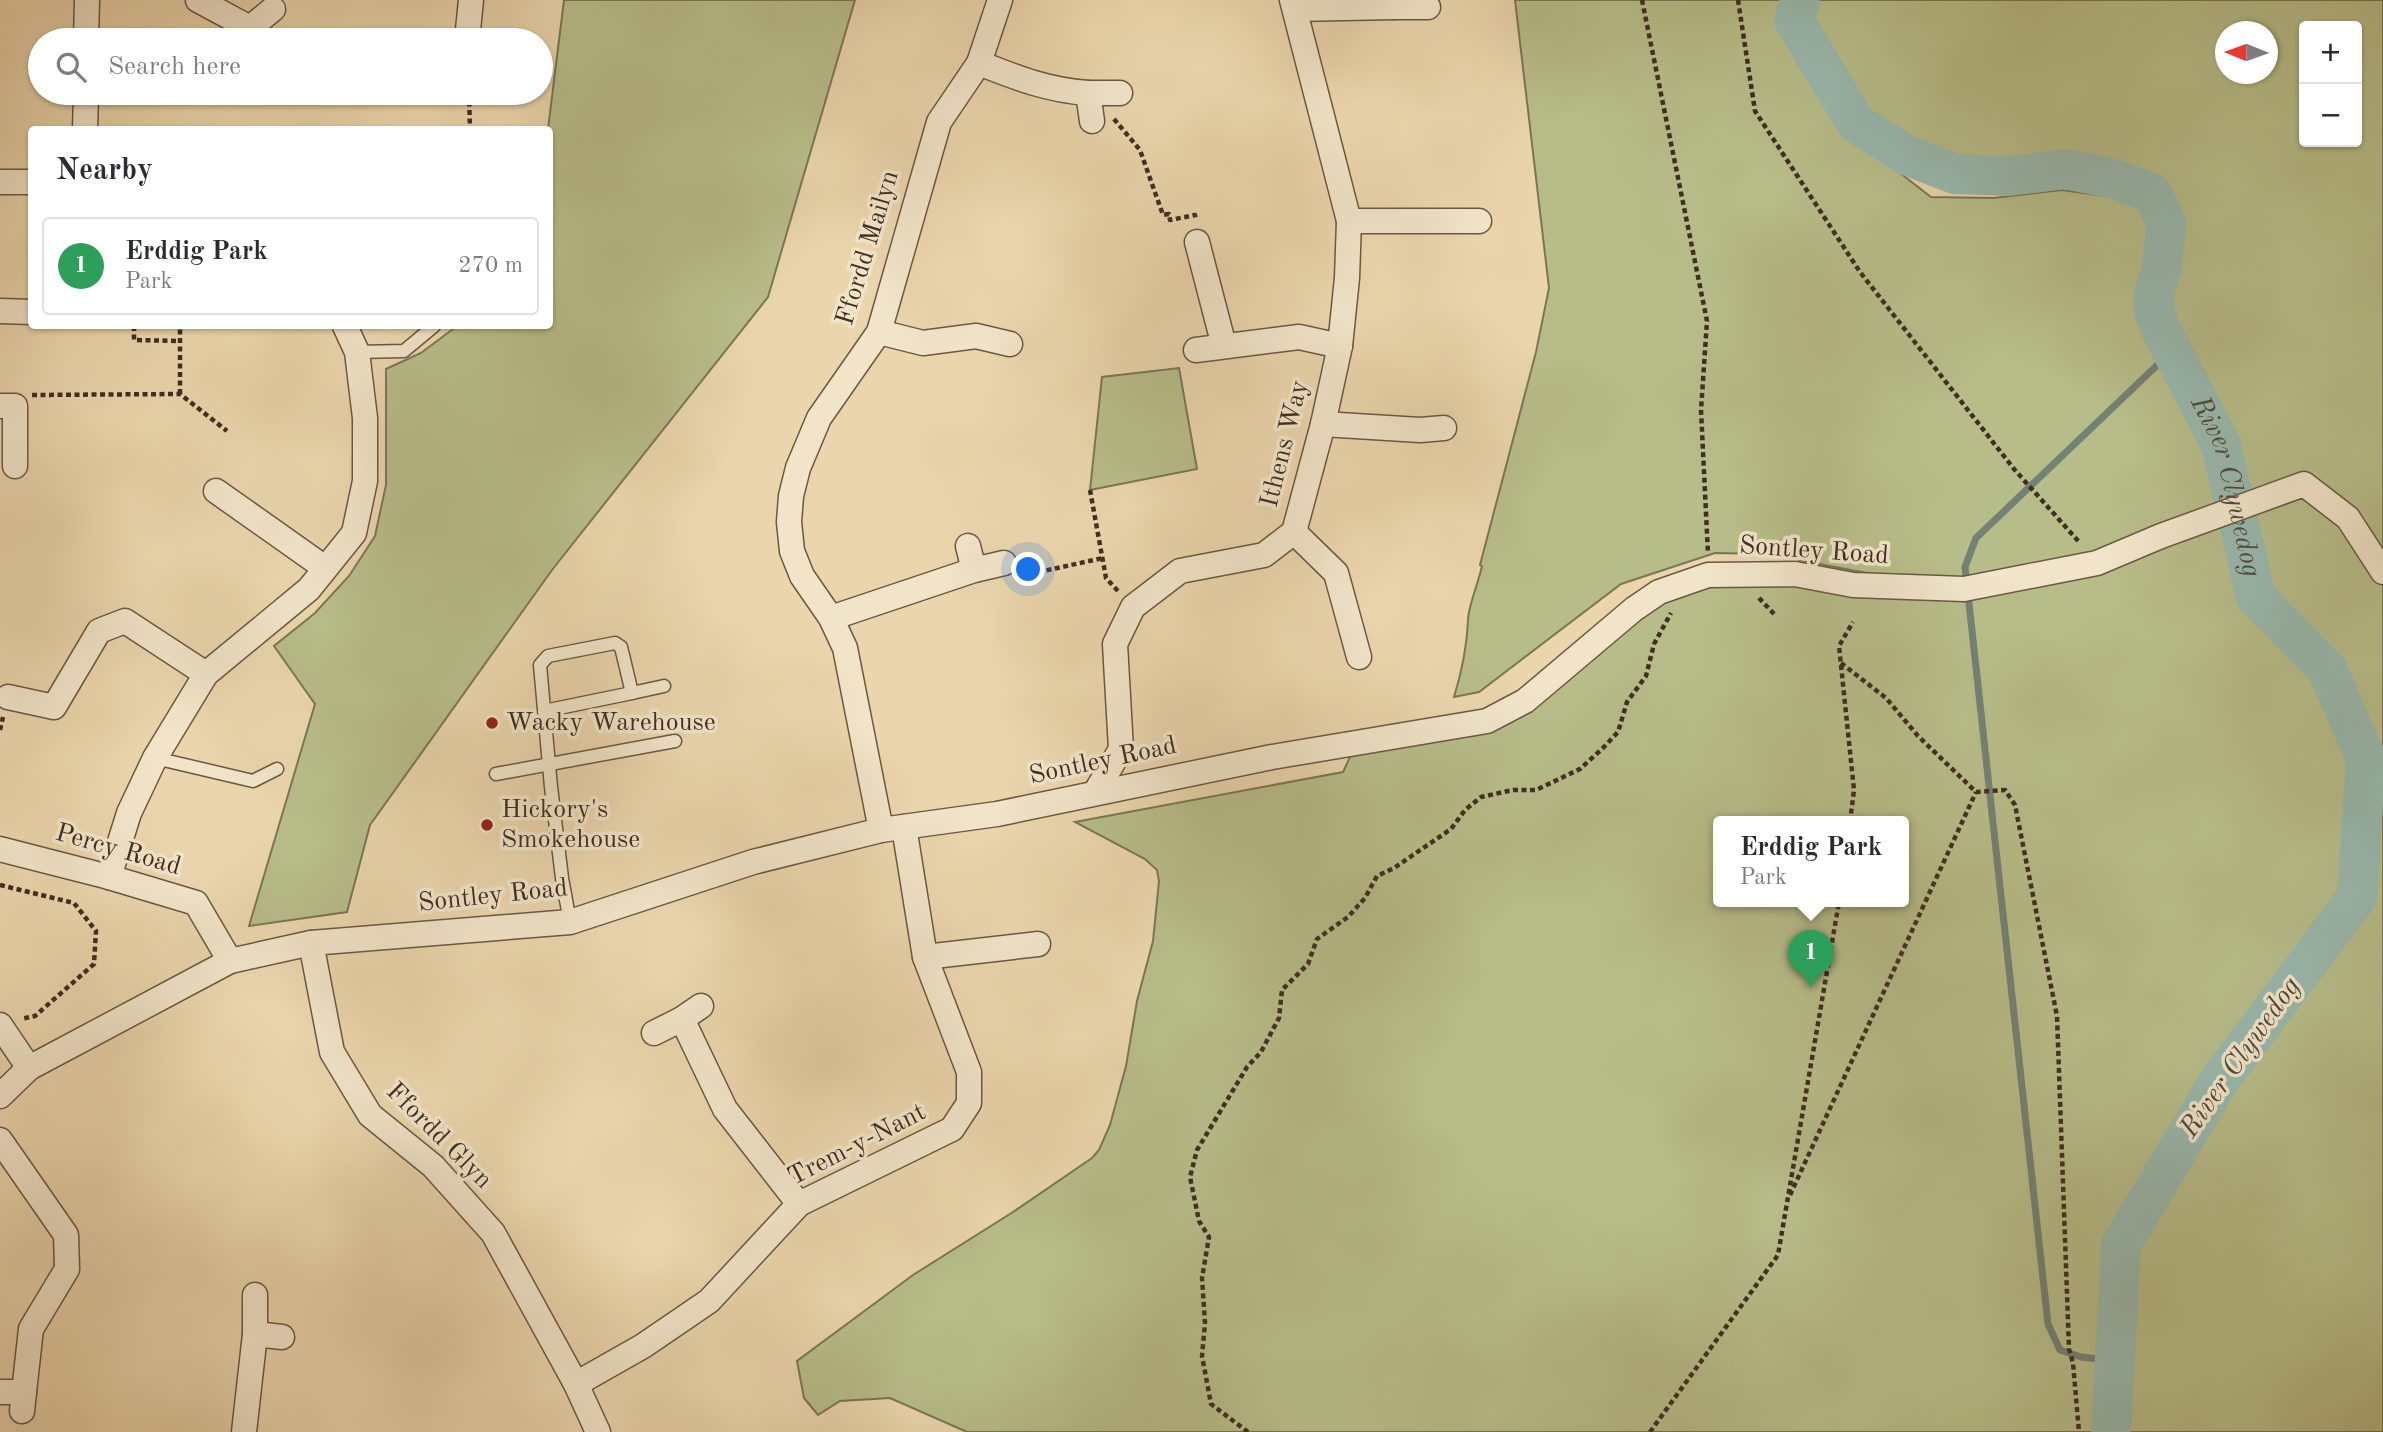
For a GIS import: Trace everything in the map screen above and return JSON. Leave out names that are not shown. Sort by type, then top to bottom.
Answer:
[{"type":"street","points":[[86,28],[87,0]]},
{"type":"street","points":[[198,0],[240,28]]},
{"type":"street","points":[[468,28],[471,0]]},
{"type":"street","name":"Ffordd Mailyn","points":[[892,828],[845,648],[831,618],[802,576],[792,551],[789,522],[791,496],[798,468],[819,418],[878,332],[939,122],[979,63],[1000,0]]},
{"type":"street","points":[[1294,4],[1394,4],[1428,7]]},
{"type":"street","name":"Ithens Way","points":[[1095,793],[1121,749],[1115,644],[1133,607],[1180,571],[1264,555],[1294,532],[1323,424],[1340,346],[1349,221],[1294,4]]},
{"type":"street","points":[[255,28],[273,9]]},
{"type":"street","points":[[979,63],[1036,85],[1064,91],[1120,93]]},
{"type":"street","points":[[1088,93],[1093,121]]},
{"type":"street","points":[[85,126],[86,105]]},
{"type":"street","points":[[0,182],[28,182]]},
{"type":"street","points":[[1349,221],[1479,220]]},
{"type":"street","points":[[1197,242],[1223,346]]},
{"type":"street","points":[[0,311],[28,312]]},
{"type":"street","points":[[109,877],[129,813],[155,758],[206,674],[309,589],[354,533],[365,481],[365,418],[357,352],[346,329]]},
{"type":"street","points":[[878,332],[923,343],[976,336],[1010,344]]},
{"type":"street","points":[[1196,350],[1299,337],[1340,346]]},
{"type":"street","points":[[0,406],[15,406],[15,466]]},
{"type":"street","points":[[1323,424],[1420,430],[1444,428]]},
{"type":"street","name":"Sontley Road","points":[[0,1096],[29,1068],[230,961],[311,943],[570,922],[753,862],[892,828],[997,814],[1272,757],[1487,721],[1525,701],[1634,609],[1659,593],[1708,576],[1795,574],[1853,585],[1970,588],[2097,563],[2161,536],[2304,484],[2348,518],[2383,572]]},
{"type":"street","points":[[216,491],[325,568]]},
{"type":"street","points":[[1294,532],[1336,573],[1359,657]]},
{"type":"street","points":[[831,618],[971,558],[1004,563]]},
{"type":"street","points":[[8,697],[54,707],[99,631],[125,621],[206,674]]},
{"type":"street","name":"Trem-y-Nant","points":[[576,1384],[643,1346],[709,1301],[799,1204],[952,1129],[969,1103],[970,1072],[925,957],[892,828]]},
{"type":"street","name":"Percy Road","points":[[0,849],[196,903],[230,961]]},
{"type":"street","name":"Ffordd Glyn","points":[[311,943],[332,1052],[370,1115],[433,1166],[493,1233],[576,1384],[598,1432]]},
{"type":"street","points":[[925,957],[1038,944]]},
{"type":"street","points":[[654,1033],[692,1013],[724,1109],[799,1204]]},
{"type":"street","points":[[0,1025],[29,1068]]},
{"type":"street","points":[[0,1140],[66,1235],[67,1269],[31,1329],[15,1399]]},
{"type":"street","points":[[244,1432],[255,1334],[255,1295]]},
{"type":"street","points":[[255,1334],[282,1337]]},
{"type":"lane","points":[[357,352],[404,351],[430,329]]},
{"type":"lane","points":[[570,922],[562,878],[539,669],[548,656],[619,644],[632,693]]},
{"type":"lane","points":[[544,711],[664,686]]},
{"type":"lane","points":[[496,774],[675,741]]},
{"type":"lane","points":[[155,758],[253,781],[277,769]]},
{"type":"path","points":[[1642,0],[1707,321],[1701,411],[1708,576]]},
{"type":"path","points":[[1738,0],[1755,111],[1860,272],[2024,480],[2097,563]]},
{"type":"path","points":[[1088,93],[1127,131],[1140,150],[1163,215],[1169,214],[1170,220],[1195,215],[1201,241],[1197,242]]},
{"type":"path","points":[[469,105],[470,126]]},
{"type":"path","points":[[134,329],[134,340],[180,341]]},
{"type":"path","points":[[180,329],[180,394]]},
{"type":"path","points":[[28,395],[180,394],[227,431]]},
{"type":"path","points":[[1090,490],[1107,578],[1133,607]]},
{"type":"path","points":[[1004,563],[1030,575],[1103,558]]},
{"type":"path","points":[[1749,597],[1760,598],[1775,615]]},
{"type":"path","points":[[1248,1432],[1211,1404],[1202,1356],[1205,1323],[1202,1278],[1209,1237],[1199,1221],[1190,1177],[1197,1150],[1248,1067],[1261,1052],[1279,1018],[1282,990],[1308,964],[1317,939],[1348,917],[1377,876],[1394,869],[1451,829],[1465,810],[1481,797],[1513,790],[1536,790],[1580,769],[1603,748],[1618,732],[1627,702],[1646,676],[1654,644],[1669,615],[1675,610]]},
{"type":"path","points":[[1851,816],[1854,790],[1839,646],[1853,622]]},
{"type":"path","points":[[1841,663],[1886,698],[1919,736],[1976,792],[2005,790],[2015,806],[2057,1016],[2069,1349],[2073,1363],[2079,1432]]},
{"type":"path","points":[[1787,1200],[1976,792]]},
{"type":"path","points":[[0,885],[74,904],[96,931],[94,964],[35,1016],[0,1025]]},
{"type":"path","points":[[1650,1432],[1779,1255],[1838,907]]},
{"type":"green space","points":[[564,0],[855,0],[768,297],[552,570],[370,825],[347,912],[249,926],[315,704],[274,646],[315,613],[349,576],[375,536],[386,485],[386,369],[421,353],[453,329],[553,329],[553,126],[548,126]]},
{"type":"green space","points":[[1515,0],[2383,0],[2383,1432],[967,1432],[890,1398],[840,1401],[818,1415],[804,1398],[797,1361],[913,1275],[1092,1158],[1099,1150],[1110,1125],[1126,1066],[1137,1001],[1153,941],[1159,881],[1157,870],[1145,859],[1075,822],[1343,772],[1357,742],[1487,721],[1588,647],[1708,575],[1964,589],[2102,554],[1980,579],[1883,576],[1766,554],[1715,553],[1621,584],[1479,692],[1454,697],[1464,659],[1468,615],[1481,572],[1480,565],[1536,352],[1549,288]],"holes":[[[1948,156],[2020,163],[2064,159],[2105,196],[2062,190],[1994,198],[1931,197],[1896,170]]]},
{"type":"green space","points":[[1179,368],[1197,469],[1090,490],[1102,377]]},
{"type":"waterway","name":"River Clywedog","points":[[1800,0],[1794,20],[1856,123],[1906,155],[1955,174],[2008,176],[2065,169],[2111,178],[2152,193],[2166,222],[2162,269],[2154,292],[2154,311],[2160,328],[2221,445],[2256,597],[2327,669],[2366,758],[2357,897],[2219,1081],[2121,1245],[2111,1432]]},
{"type":"waterway","points":[[2115,1361],[2081,1357],[2060,1350],[2048,1324],[1965,567],[1976,538],[2172,351]]},
{"type":"place","name":"Wacky Warehouse","points":[[492,723]]},
{"type":"place","name":"Hickory's Smokehouse","points":[[487,825]]},
{"type":"place","name":"Erddig Park","points":[[1811,988]]}]
